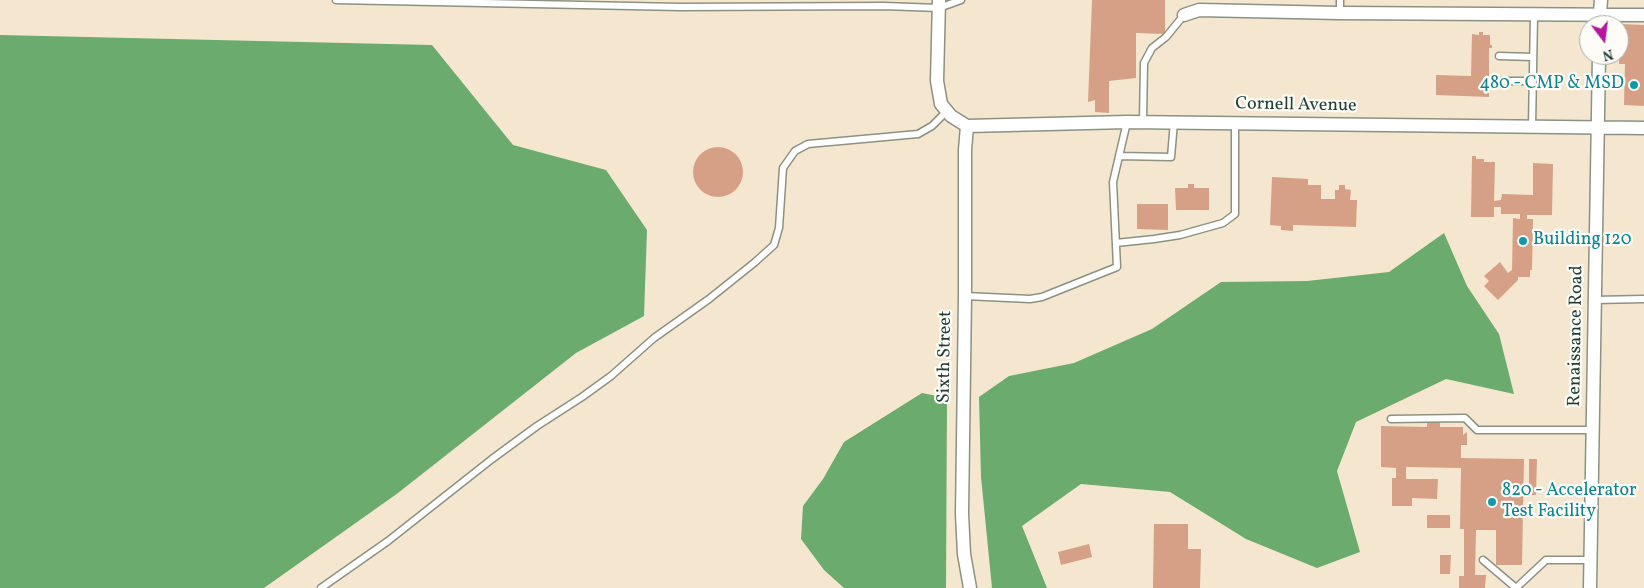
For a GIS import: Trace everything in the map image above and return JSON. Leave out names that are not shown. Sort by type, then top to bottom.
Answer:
[{"type":"street","points":[[1599,15],[1600,0]]},
{"type":"street","points":[[939,4],[936,81],[941,104],[949,114],[967,126]]},
{"type":"street","points":[[1184,15],[1199,10],[1340,6],[1579,18]]},
{"type":"street","points":[[1629,17],[1644,15]]},
{"type":"street","name":"Renaissance Road","points":[[1590,588],[1599,65]]},
{"type":"street","name":"Cornell Avenue","points":[[967,126],[1128,122],[1235,122],[1644,128]]},
{"type":"street","name":"Sixth Street","points":[[967,126],[965,150],[962,514],[964,554],[970,588]]},
{"type":"lane","points":[[336,0],[884,6],[939,4],[962,0]]},
{"type":"lane","points":[[1143,122],[1144,63],[1152,48],[1166,36],[1184,15]]},
{"type":"lane","points":[[1532,127],[1534,15]]},
{"type":"lane","points":[[1499,56],[1533,56]]},
{"type":"lane","points":[[1498,81],[1533,81]]},
{"type":"lane","points":[[322,588],[388,541],[492,459],[611,376],[654,338],[709,299],[774,245],[779,228],[783,168],[795,151],[808,144],[918,134],[949,114]]},
{"type":"lane","points":[[965,296],[1030,299],[1117,267],[1113,182],[1128,122]]},
{"type":"lane","points":[[1119,156],[1171,157],[1174,122]]},
{"type":"lane","points":[[1116,243],[1154,240],[1180,235],[1223,223],[1235,214],[1235,122]]},
{"type":"lane","points":[[1595,300],[1644,299]]},
{"type":"lane","points":[[1391,419],[1465,418],[1477,430],[1593,430]]},
{"type":"lane","points":[[1482,560],[1516,588],[1546,560],[1591,560]]},
{"type":"green space","points":[[0,35],[432,45],[513,145],[606,170],[647,230],[644,316],[576,353],[398,493],[264,588],[0,588]]},
{"type":"green space","points":[[1444,233],[1467,286],[1499,334],[1514,394],[1446,379],[1356,422],[1337,471],[1360,552],[1317,568],[1246,539],[1170,492],[1081,484],[1022,526],[1047,588],[992,588],[981,477],[979,397],[1009,376],[1074,363],[1152,329],[1221,282],[1307,281],[1389,272]]},
{"type":"green space","points":[[922,393],[947,398],[946,588],[844,588],[824,570],[801,539],[803,506],[823,479],[844,442]]},
{"type":"building","points":[[1092,0],[1165,0],[1165,34],[1136,33],[1136,78],[1109,81],[1109,113],[1095,112],[1095,100],[1088,102]]},
{"type":"building","name":"480 - CMP & MSD","points":[[1629,24],[1644,25],[1644,106],[1624,105],[1625,65],[1629,65]]},
{"type":"building","points":[[1479,32],[1483,32],[1483,35],[1490,35],[1490,45],[1492,45],[1492,48],[1489,48],[1489,97],[1436,95],[1436,75],[1471,76],[1472,34],[1479,35]]},
{"type":"building","points":[[713,147],[723,147],[736,154],[743,167],[743,177],[736,190],[723,197],[713,197],[704,193],[697,186],[693,177],[693,167],[697,158],[704,151]]},
{"type":"building","name":"Building 120","points":[[1472,156],[1476,156],[1476,159],[1484,159],[1484,162],[1495,162],[1494,201],[1501,200],[1502,194],[1533,195],[1533,163],[1553,164],[1552,215],[1527,215],[1527,219],[1533,219],[1532,270],[1530,270],[1530,277],[1518,277],[1518,280],[1498,300],[1484,286],[1489,281],[1484,276],[1500,262],[1508,273],[1512,270],[1513,218],[1520,219],[1520,214],[1501,214],[1501,207],[1494,207],[1494,217],[1471,217]]},
{"type":"building","points":[[1272,177],[1308,179],[1308,185],[1321,185],[1321,199],[1335,199],[1335,190],[1339,190],[1339,185],[1345,185],[1345,189],[1351,190],[1350,200],[1357,200],[1356,227],[1293,225],[1293,231],[1281,230],[1281,226],[1270,225]]},
{"type":"building","points":[[1188,184],[1194,184],[1194,188],[1209,188],[1209,210],[1176,210],[1175,188],[1188,188]]},
{"type":"building","points":[[1137,204],[1168,204],[1168,230],[1137,229]]},
{"type":"building","name":"820 - Accelerator Test Facility","points":[[1427,421],[1440,421],[1440,427],[1463,427],[1463,435],[1467,432],[1467,445],[1461,445],[1461,458],[1524,459],[1522,565],[1496,565],[1496,530],[1476,530],[1475,575],[1486,575],[1485,588],[1459,588],[1459,576],[1464,576],[1464,529],[1460,529],[1461,468],[1406,467],[1406,479],[1438,479],[1437,499],[1412,498],[1412,506],[1392,506],[1392,478],[1396,478],[1396,468],[1381,467],[1381,426],[1427,427]]},
{"type":"building","points":[[1529,459],[1537,459],[1536,495],[1529,495]]},
{"type":"building","points":[[1427,515],[1450,515],[1450,528],[1427,528]]},
{"type":"building","points":[[1154,524],[1188,524],[1188,549],[1201,549],[1200,588],[1153,588]]},
{"type":"building","points":[[1089,544],[1092,557],[1061,565],[1058,552]]},
{"type":"building","points":[[1440,555],[1451,555],[1450,574],[1440,574]]},
{"type":"place","name":"480 - CMP & MSD","points":[[1634,85]]},
{"type":"place","name":"Building 120","points":[[1523,241]]},
{"type":"place","name":"820 - Accelerator Test Facility","points":[[1492,502]]}]
